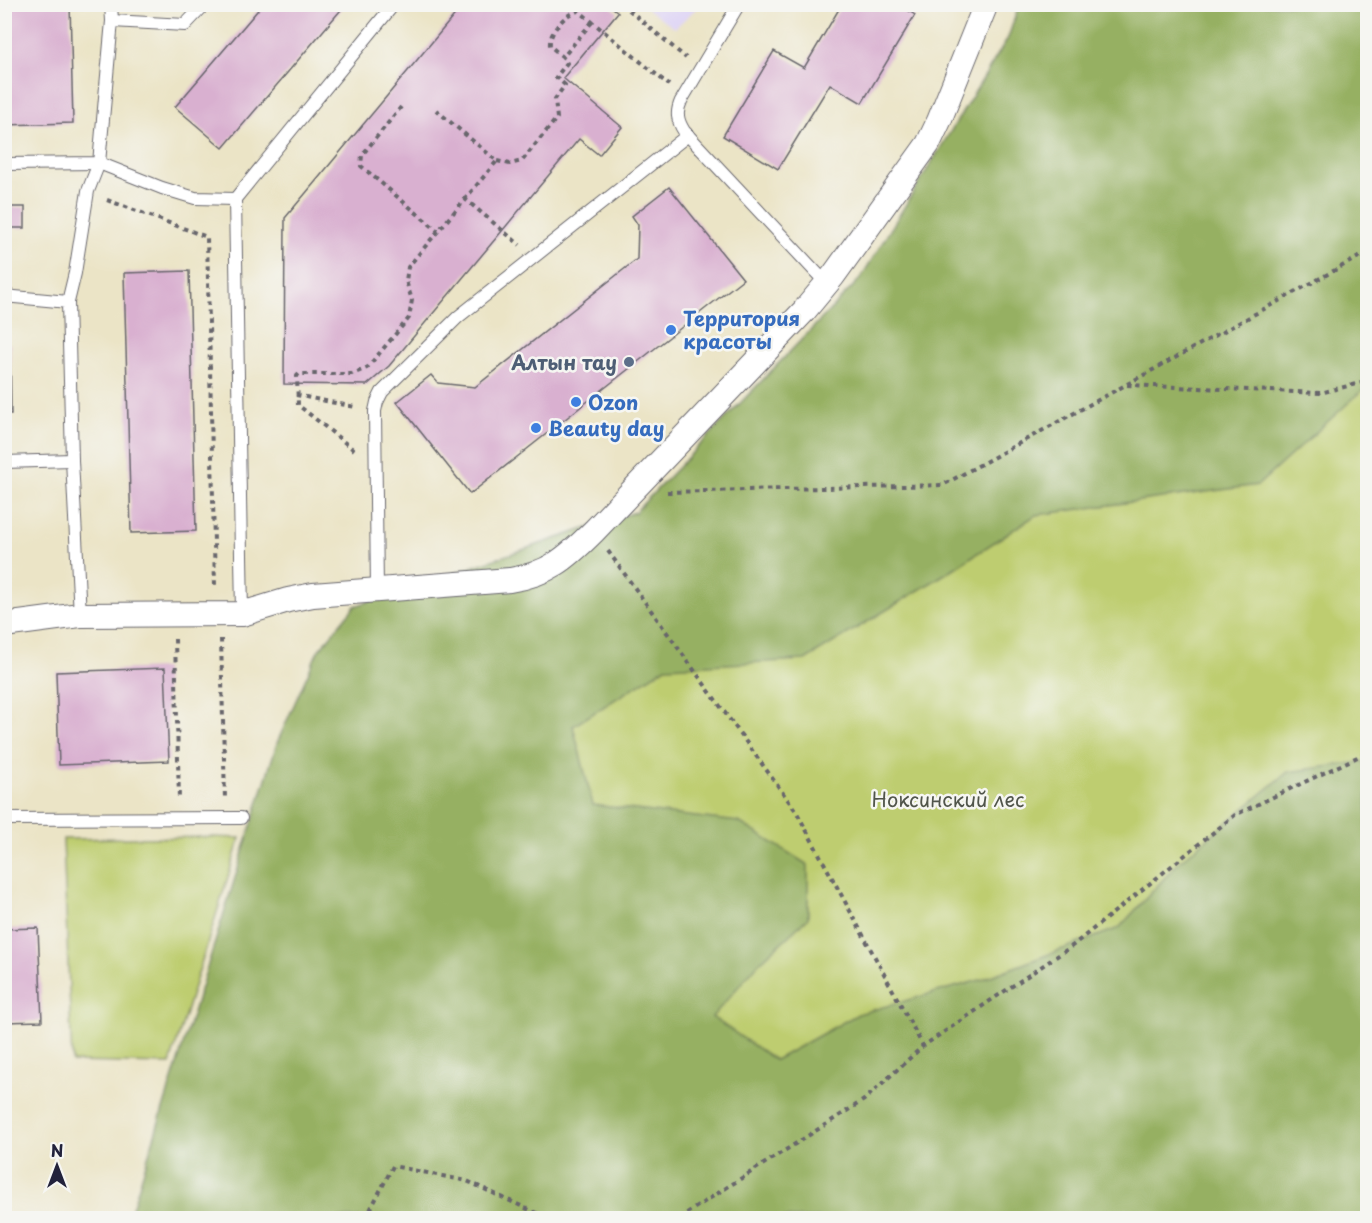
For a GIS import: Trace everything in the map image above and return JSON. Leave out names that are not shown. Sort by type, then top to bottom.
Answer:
[{"type":"street","points":[[4,625],[80,615],[231,614],[299,597],[529,577],[550,568],[567,557],[594,531],[827,284],[933,136],[986,4]]},
{"type":"lane","points":[[80,615],[72,460],[68,302],[88,193],[99,163],[112,21],[111,4]]},
{"type":"lane","points":[[112,21],[185,25],[205,4]]},
{"type":"lane","points":[[231,614],[235,199],[394,4]]},
{"type":"lane","points":[[739,4],[683,97],[678,107],[678,119],[688,135],[827,284]]},
{"type":"lane","points":[[377,591],[375,411],[382,392],[458,317],[688,135]]},
{"type":"lane","points":[[4,164],[99,163],[162,188],[195,198],[235,199]]},
{"type":"lane","points":[[4,296],[68,302]]},
{"type":"lane","points":[[4,462],[72,460]]},
{"type":"lane","points":[[4,819],[241,818]]},
{"type":"path","points":[[622,4],[700,69]]},
{"type":"path","points":[[436,110],[497,161],[510,164],[522,161],[557,118],[555,99],[565,85],[556,77],[567,63],[550,46],[551,36],[572,12],[579,11],[683,97]]},
{"type":"path","points":[[563,57],[592,22]]},
{"type":"path","points":[[401,107],[362,155],[360,162],[364,169],[438,231]]},
{"type":"path","points":[[376,466],[297,404],[297,378],[299,374],[352,374],[367,368],[409,318],[412,300],[406,281],[408,267],[497,161]]},
{"type":"path","points":[[88,193],[207,237],[215,595],[231,614],[226,818]]},
{"type":"path","points":[[465,199],[502,230]]},
{"type":"path","points":[[630,492],[944,485],[1368,252]]},
{"type":"path","points":[[1126,385],[1320,393],[1368,381]]},
{"type":"path","points":[[297,395],[375,411]]},
{"type":"path","points":[[594,531],[796,811],[923,1046]]},
{"type":"path","points":[[174,615],[180,819]]},
{"type":"path","points":[[679,1218],[864,1100],[923,1046],[1072,946],[1235,816],[1368,752]]},
{"type":"path","points":[[366,1218],[393,1166],[467,1181],[547,1218]]},
{"type":"shaded area","points":[[642,5],[700,5],[675,28]]},
{"type":"green space","name":"Ноксинский лес","points":[[1019,5],[1367,5],[1367,386],[1258,485],[1036,515],[805,660],[666,667],[573,726],[593,805],[739,822],[808,865],[808,918],[758,964],[712,1017],[775,1060],[858,1014],[980,980],[1119,928],[1179,862],[1288,772],[1367,761],[1367,1218],[129,1218],[277,743],[318,651],[355,606],[635,512],[860,279],[1008,38]]},
{"type":"green space","name":"Ноксинский лес","points":[[1367,5],[1367,1218],[141,1218],[612,538]]},
{"type":"green space","points":[[240,838],[170,1064],[72,1062],[63,839]]},
{"type":"building","points":[[4,4],[70,4],[73,123],[4,125]]},
{"type":"building","points":[[263,4],[346,4],[223,148],[175,107]]},
{"type":"building","points":[[842,4],[904,4],[903,7],[915,15],[862,103],[830,84],[778,169],[723,136],[774,51],[804,68]]},
{"type":"building","points":[[463,5],[609,5],[618,12],[563,78],[622,127],[599,155],[579,139],[389,366],[367,385],[284,384],[285,218]]},
{"type":"building","points":[[669,187],[743,279],[470,494],[397,402],[431,375],[438,383],[475,387],[637,259],[638,225],[632,216]]},
{"type":"building","points":[[6,207],[25,207],[25,228],[6,228]]},
{"type":"building","points":[[189,271],[196,531],[131,533],[124,273]]},
{"type":"building","points":[[4,344],[10,344],[11,414],[4,414]]},
{"type":"building","points":[[165,668],[169,761],[59,765],[56,672]]},
{"type":"building","points":[[38,928],[42,1021],[4,1022],[4,929]]},
{"type":"place","name":"Территория красоты","points":[[671,330]]},
{"type":"place","name":"Алтын тау","points":[[629,362]]},
{"type":"place","name":"Ozon","points":[[576,402]]},
{"type":"place","name":"Beauty day","points":[[536,428]]}]
